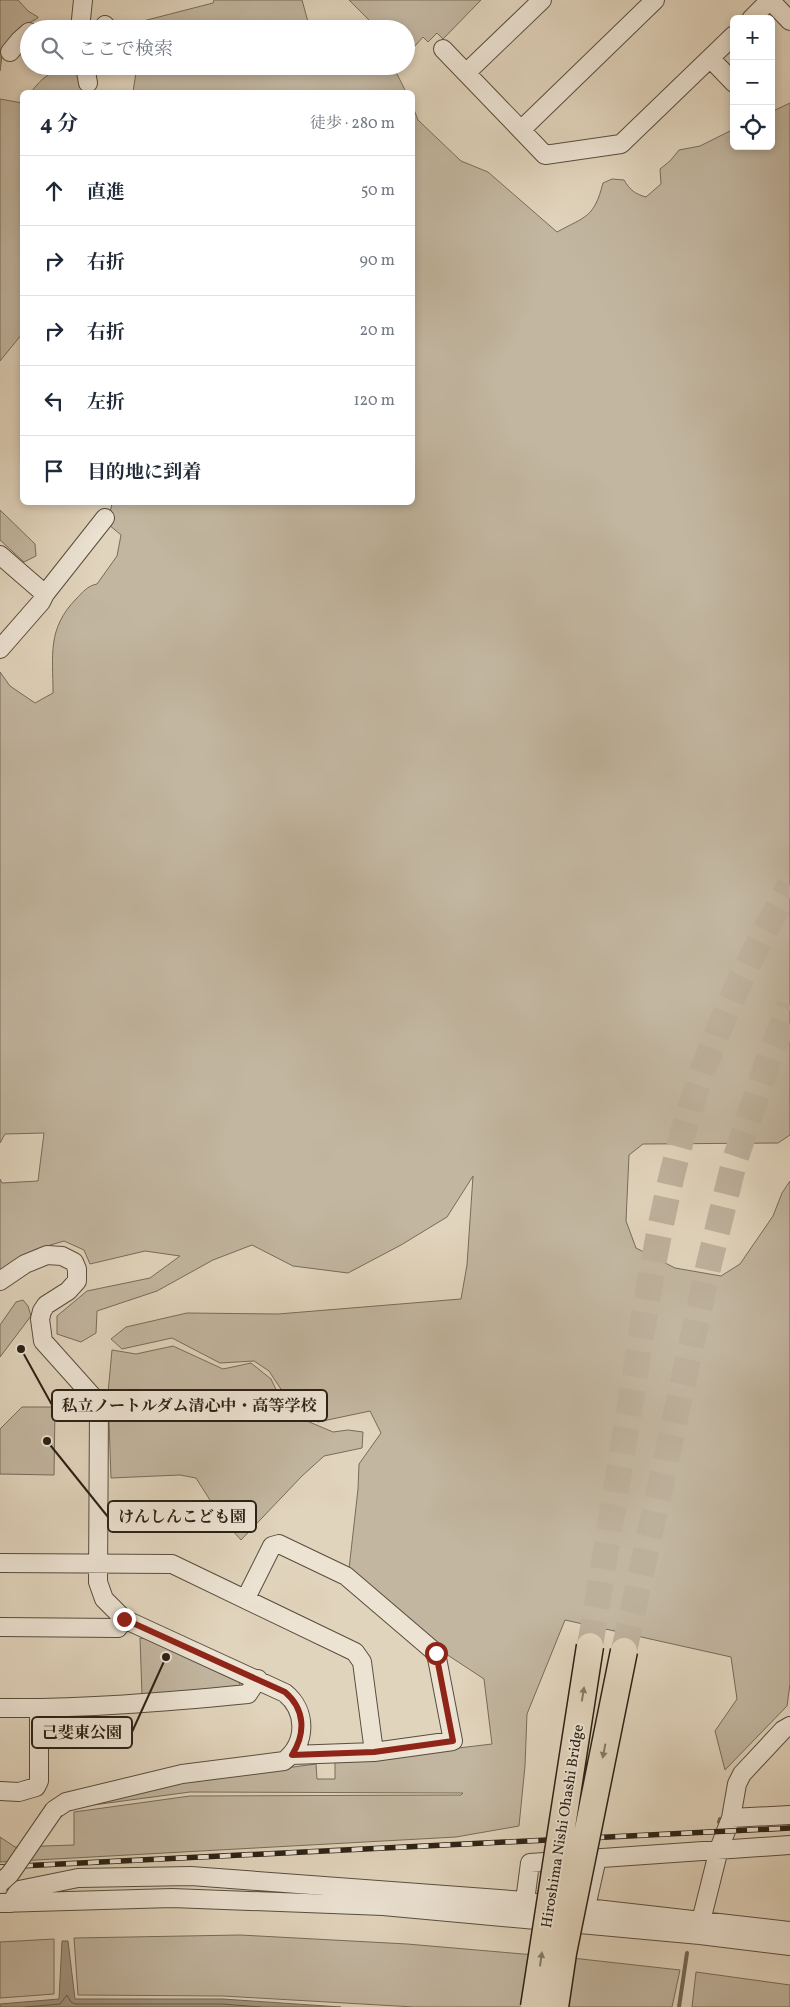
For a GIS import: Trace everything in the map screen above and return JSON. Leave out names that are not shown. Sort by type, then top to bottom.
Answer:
[{"type":"highway","name":"Hiroshima Nishi Ohashi Bridge","points":[[534,2007],[590,1646]]},
{"type":"highway","name":"Hiroshima Nishi Ohashi Bridge","points":[[555,2007],[565,1943],[624,1651]]},
{"type":"street","points":[[81,20],[83,0]]},
{"type":"street","points":[[466,73],[542,0]]},
{"type":"street","points":[[520,130],[655,0]]},
{"type":"street","points":[[755,15],[770,0],[790,21]]},
{"type":"street","points":[[10,52],[20,39]]},
{"type":"street","points":[[443,49],[545,155],[622,144],[730,39]]},
{"type":"street","points":[[710,58],[730,79]]},
{"type":"street","points":[[0,650],[41,602],[105,518]]},
{"type":"street","points":[[0,555],[46,594]]},
{"type":"street","points":[[0,1281],[25,1264],[47,1255],[68,1258],[74,1262],[77,1269],[77,1281],[73,1287],[46,1305],[40,1318],[43,1341],[99,1406],[98,1563],[100,1591],[108,1604],[124,1619],[285,1692],[294,1700],[302,1728],[298,1747],[284,1761],[182,1774],[66,1802],[54,1810],[10,1874],[0,1883]]},
{"type":"street","points":[[246,1598],[272,1546],[279,1544],[346,1576],[436,1653],[453,1741],[374,1752],[292,1755]]},
{"type":"street","points":[[0,1563],[172,1564],[356,1652],[362,1662],[374,1752]]},
{"type":"street","points":[[0,1627],[118,1628],[124,1619]]},
{"type":"street","points":[[0,1708],[39,1709],[152,1703],[248,1694],[258,1679]]},
{"type":"street","points":[[0,1791],[19,1792],[36,1787],[40,1781],[39,1709]]},
{"type":"street","points":[[700,1928],[719,1849],[731,1818],[737,1784],[742,1774],[783,1730],[790,1726]]},
{"type":"street","points":[[731,1818],[790,1816]]},
{"type":"street","points":[[525,1901],[530,1863],[790,1845]]},
{"type":"street","points":[[586,1907],[597,1858]]},
{"type":"street","points":[[6,1903],[19,1890],[78,1878],[191,1876],[586,1907],[790,1946]]},
{"type":"street","points":[[6,1903],[172,1898],[383,1906],[700,1928],[790,1931]]},
{"type":"shaded area","points":[[0,0],[18,0],[38,18],[34,20],[20,20],[20,32],[3,48],[0,71]]},
{"type":"shaded area","points":[[214,0],[302,0],[308,20],[147,20],[213,3]]},
{"type":"shaded area","points":[[349,0],[481,0],[443,39],[437,33],[428,42],[423,37],[415,46],[415,20],[369,20]]},
{"type":"shaded area","points":[[79,75],[88,90],[33,90],[47,76]]},
{"type":"shaded area","points":[[136,75],[398,75],[405,90],[133,90]]},
{"type":"shaded area","points":[[0,99],[20,103],[20,336],[0,361]]},
{"type":"shaded area","points":[[790,103],[790,1135],[778,1143],[643,1144],[629,1155],[626,1221],[636,1248],[675,1268],[721,1276],[740,1264],[773,1216],[782,1193],[790,1181],[790,1684],[787,1706],[725,1770],[715,1731],[737,1699],[731,1657],[565,1620],[527,1714],[525,1766],[519,1826],[456,1837],[0,1862],[0,1837],[15,1847],[74,1845],[74,1812],[190,1796],[461,1795],[463,1793],[190,1792],[78,1807],[185,1781],[316,1764],[317,1779],[335,1779],[335,1760],[374,1758],[492,1744],[484,1679],[440,1650],[349,1569],[359,1464],[381,1433],[370,1411],[318,1422],[292,1406],[269,1371],[254,1361],[220,1363],[172,1338],[122,1349],[111,1339],[126,1327],[187,1313],[278,1314],[461,1299],[467,1265],[473,1176],[447,1217],[401,1245],[348,1273],[293,1266],[252,1245],[213,1260],[157,1291],[97,1311],[96,1333],[81,1342],[57,1334],[57,1316],[87,1291],[150,1278],[180,1256],[145,1251],[90,1264],[84,1250],[64,1241],[37,1249],[0,1271],[0,1179],[2,1183],[38,1181],[44,1133],[5,1134],[0,1143],[0,672],[10,686],[35,703],[53,693],[54,643],[60,621],[83,592],[90,586],[97,584],[117,556],[121,535],[108,524],[112,505],[415,505],[415,112],[418,120],[461,161],[488,172],[557,232],[588,215],[596,203],[603,183],[612,179],[624,180],[633,191],[646,197],[661,184],[660,169],[679,150],[700,146],[730,131],[730,150],[775,150],[775,110]]},
{"type":"shaded area","points":[[0,510],[35,544],[36,556],[24,562],[0,540]]},
{"type":"shaded area","points":[[23,1300],[28,1306],[31,1316],[0,1357],[0,1325],[16,1302]]},
{"type":"shaded area","points":[[173,1346],[223,1369],[251,1363],[271,1379],[283,1404],[293,1415],[333,1432],[348,1430],[363,1432],[362,1448],[324,1456],[302,1476],[241,1540],[222,1519],[196,1478],[180,1475],[111,1478],[108,1393],[112,1350],[136,1354]]},
{"type":"shaded area","points":[[22,1407],[55,1407],[54,1475],[0,1474],[0,1429]]},
{"type":"shaded area","points":[[140,1638],[150,1639],[239,1679],[240,1685],[235,1689],[142,1695]]},
{"type":"shaded area","points":[[240,1935],[407,1944],[581,1959],[680,1970],[672,2007],[414,2007],[223,1996],[78,1995],[74,1938]]},
{"type":"shaded area","points":[[54,1939],[54,1994],[0,1998],[0,1942]]},
{"type":"shaded area","points":[[696,1972],[790,1985],[790,2007],[692,2007]]},
{"type":"water","points":[[62,1941],[68,1941],[75,1999],[222,1999],[341,2007],[0,2007],[0,2004],[59,1999]]},
{"type":"waterway","points":[[679,2007],[687,1953]]},
{"type":"tunnel","points":[[590,1646],[652,1272],[673,1170],[692,1103],[723,1019],[748,964],[790,885]]},
{"type":"tunnel","points":[[624,1651],[709,1264],[734,1163],[769,1058],[790,1005]]},
{"type":"railway","points":[[0,1867],[790,1828]]},
{"type":"place","name":"私立ノートルダム清心中・高等学校","points":[[21,1349]]},
{"type":"place","name":"けんしんこども園","points":[[47,1441]]},
{"type":"place","name":"己斐東公園","points":[[166,1657]]},
{"type":"route","points":[[124,1619],[285,1692],[294,1700],[299,1711],[302,1728],[298,1747],[292,1755],[374,1752],[453,1741],[436,1653]]}]
